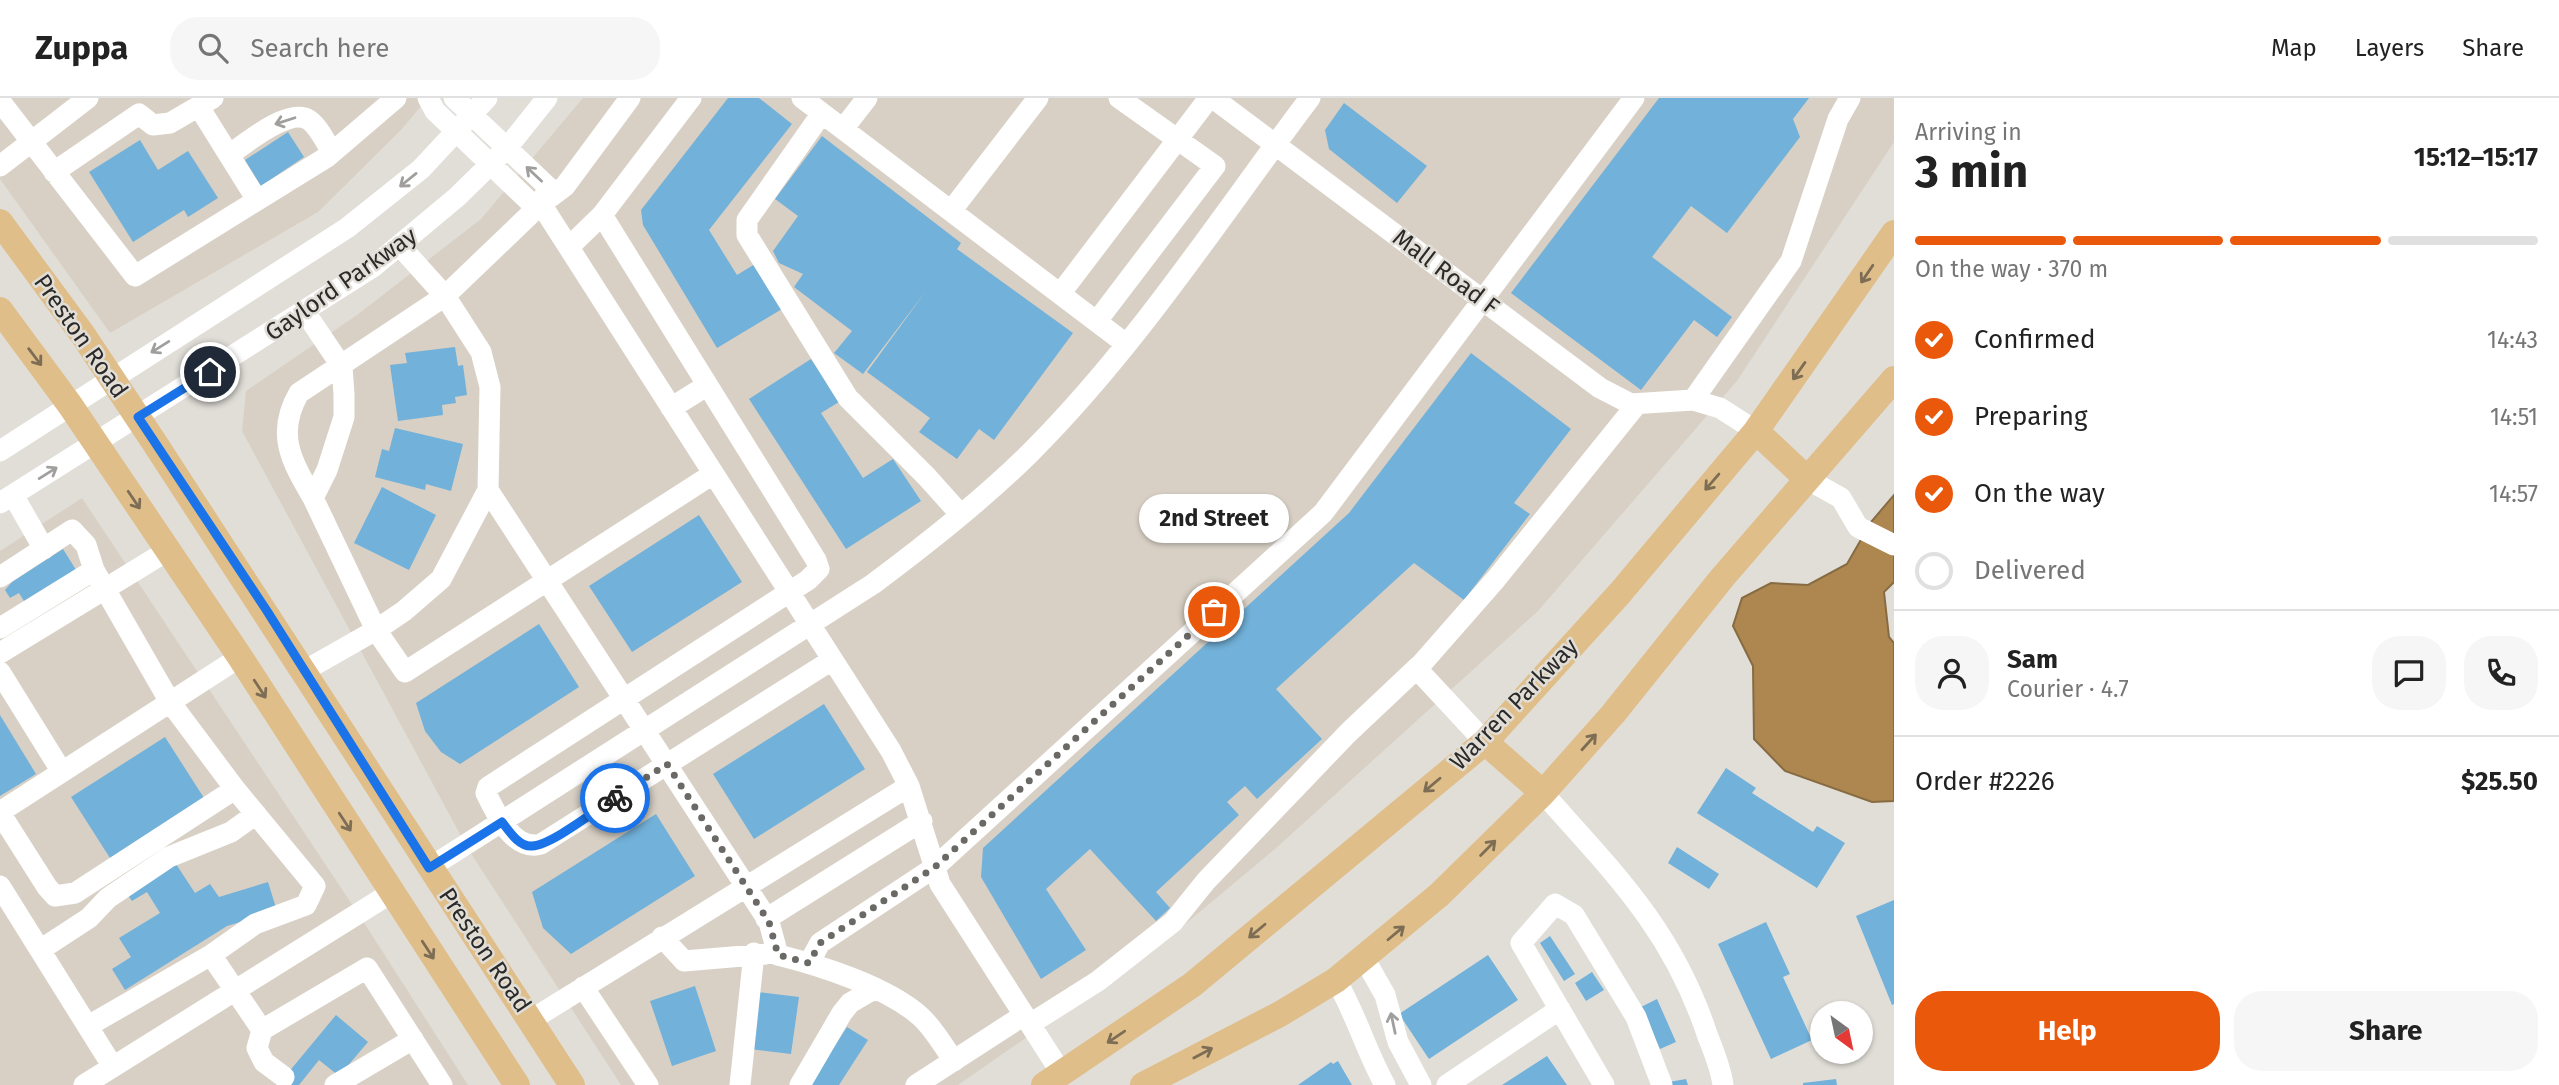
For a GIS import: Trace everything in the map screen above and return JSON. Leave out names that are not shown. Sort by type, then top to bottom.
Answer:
[{"type":"main road","name":"Preston Road","points":[[0,222],[138,417],[572,1085]]},
{"type":"main road","name":"Warren Parkway","points":[[1059,1081],[1192,985],[1485,742],[1620,593],[1756,431],[1894,233]]},
{"type":"main road","name":"Preston Road","points":[[0,310],[70,405],[240,657],[517,1085]]},
{"type":"main road","points":[[1143,1085],[1280,1014],[1336,980],[1439,895],[1543,793],[1614,714],[1722,578],[1894,379]]},
{"type":"main road","points":[[1756,431],[1807,479]]},
{"type":"main road","points":[[1485,742],[1543,793]]},
{"type":"main road","points":[[391,893],[429,868]]},
{"type":"street","points":[[0,166],[88,98]]},
{"type":"street","points":[[0,101],[135,276],[332,152],[396,98]]},
{"type":"street","points":[[428,98],[435,111],[530,202],[541,204],[569,247],[891,751],[909,786],[922,821],[940,884],[1027,1019],[1059,1081]]},
{"type":"street","points":[[454,98],[548,187],[541,204]]},
{"type":"street","name":"Gaylord Parkway","points":[[0,451],[347,228],[421,169],[486,98]]},
{"type":"street","name":"Gaylord Parkway","points":[[6,499],[305,312],[400,246],[507,148],[547,98]]},
{"type":"street","points":[[630,98],[565,186],[541,204],[445,296],[342,367],[299,393],[290,408],[289,456],[313,498],[376,630],[405,672],[550,582],[713,474]]},
{"type":"street","points":[[569,247],[601,215],[691,98]]},
{"type":"street","points":[[802,98],[1126,344]]},
{"type":"street","points":[[843,129],[867,98]]},
{"type":"street","points":[[951,211],[1038,98]]},
{"type":"street","points":[[1097,321],[1215,166],[1118,98]]},
{"type":"street","points":[[1060,294],[1211,98]]},
{"type":"street","name":"Mall Road F","points":[[1211,98],[1600,387],[1637,404],[1693,400]]},
{"type":"street","points":[[809,963],[820,943],[935,867],[1323,513],[1481,298],[1634,98]]},
{"type":"street","points":[[1756,431],[1720,408],[1693,400],[1791,261],[1838,119],[1850,98]]},
{"type":"street","points":[[429,868],[873,584],[961,515],[1031,452],[1126,344],[1306,99]]},
{"type":"street","points":[[54,172],[134,106],[153,125],[170,123],[206,102],[229,155],[257,200]]},
{"type":"street","points":[[822,113],[747,220],[747,235],[848,398],[961,515]]},
{"type":"street","points":[[229,155],[274,125],[290,118],[301,117],[310,121],[332,152]]},
{"type":"street","points":[[601,215],[819,566],[814,576],[627,700],[488,787],[486,793],[502,822],[522,844],[541,844],[832,660]]},
{"type":"street","points":[[304,671],[376,630],[404,611],[441,579],[488,490],[490,387],[481,352],[445,296],[400,246]]},
{"type":"street","points":[[305,312],[342,367],[344,417],[327,470],[313,498]]},
{"type":"street","points":[[671,408],[706,386]]},
{"type":"street","points":[[916,1085],[1027,1019],[1098,981],[1173,922],[1206,881],[1348,733],[1419,666],[1496,579],[1637,404]]},
{"type":"street","points":[[1807,479],[1841,498],[1858,527],[1894,545]]},
{"type":"street","points":[[488,490],[627,700],[766,919],[778,955]]},
{"type":"street","points":[[6,499],[44,549]]},
{"type":"street","points":[[0,578],[72,530],[86,545],[94,570],[170,702],[235,789],[315,886],[306,905],[255,924],[211,955],[88,1026]]},
{"type":"street","points":[[0,653],[167,551]]},
{"type":"street","points":[[0,628],[94,570]]},
{"type":"street","points":[[235,789],[75,893],[63,896],[55,896],[47,887],[0,813],[240,657]]},
{"type":"street","points":[[1419,666],[1417,669],[1485,742]]},
{"type":"street","points":[[0,672],[62,772]]},
{"type":"street","points":[[531,1020],[909,786]]},
{"type":"street","points":[[1543,793],[1628,887],[1671,948],[1697,1004],[1723,1085]]},
{"type":"street","points":[[40,950],[89,918],[108,898],[169,857],[231,832],[256,814]]},
{"type":"street","points":[[766,919],[922,821]]},
{"type":"street","points":[[0,886],[113,1067]]},
{"type":"street","points":[[84,1085],[391,893]]},
{"type":"street","points":[[1604,1085],[1521,943],[1555,904],[1574,915],[1636,1017],[1662,1085]]},
{"type":"street","points":[[662,937],[684,961],[754,953],[778,955],[825,966],[874,989],[921,1017],[954,1061]]},
{"type":"street","points":[[740,1085],[754,953]]},
{"type":"street","points":[[211,955],[262,1031]]},
{"type":"street","points":[[1364,958],[1385,995],[1398,1042],[1421,1085]]},
{"type":"street","points":[[284,1077],[264,1062],[257,1048],[262,1031],[367,968],[442,1085]]},
{"type":"street","points":[[1336,980],[1354,1012],[1367,1052],[1385,1085]]},
{"type":"street","points":[[583,987],[648,1085]]},
{"type":"street","points":[[800,1085],[842,1013],[850,1003],[874,989]]},
{"type":"street","points":[[1447,1085],[1560,1009]]},
{"type":"street","points":[[335,1085],[413,1039]]},
{"type":"shaded area","points":[[0,98],[428,98],[401,130],[318,212],[110,333],[0,179]]},
{"type":"shaded area","points":[[583,98],[1894,98],[1894,142],[1737,381],[1538,611],[1275,849],[1165,941],[958,1085],[621,1085],[468,849],[242,431],[246,391],[357,315],[481,219]]},
{"type":"shaded area","points":[[1894,495],[1894,582],[1884,592],[1889,637],[1894,643],[1894,801],[1872,802],[1785,771],[1754,739],[1753,666],[1733,626],[1742,598],[1771,583],[1808,585],[1847,564],[1871,522]]},
{"type":"shaded area","points":[[82,498],[361,918],[468,1085],[0,1085],[0,551]]},
{"type":"building","points":[[728,98],[759,98],[792,124],[709,230],[737,275],[755,264],[782,309],[717,348],[643,225],[641,210]]},
{"type":"building","points":[[1659,98],[1809,98],[1793,119],[1800,137],[1727,233],[1691,206],[1652,257],[1732,317],[1717,337],[1694,320],[1641,390],[1511,293]]},
{"type":"building","points":[[1344,103],[1427,166],[1397,203],[1329,149],[1325,130]]},
{"type":"building","points":[[288,132],[304,157],[261,186],[245,160]]},
{"type":"building","points":[[822,136],[961,243],[957,249],[1073,333],[994,440],[979,429],[957,459],[919,432],[930,418],[867,372],[926,291],[863,374],[834,353],[852,331],[794,287],[803,274],[779,263],[773,251],[798,216],[775,199]]},
{"type":"building","points":[[140,140],[158,170],[188,151],[218,198],[188,217],[184,210],[133,242],[89,172]]},
{"type":"building","points":[[455,347],[458,366],[463,365],[467,395],[455,397],[456,403],[442,405],[443,415],[398,421],[390,365],[407,363],[405,353]]},
{"type":"building","points":[[1471,353],[1571,429],[1514,503],[1530,514],[1464,600],[1414,563],[1276,689],[1322,739],[1257,799],[1245,786],[1227,802],[1239,815],[1156,892],[1170,908],[1156,921],[1090,849],[1046,889],[1086,950],[1041,979],[981,877],[983,848],[1349,513]]},
{"type":"building","points":[[811,359],[839,402],[821,413],[863,478],[893,459],[921,501],[846,549],[749,399]]},
{"type":"building","points":[[395,428],[463,444],[451,491],[426,484],[425,490],[375,477],[382,449],[389,451]]},
{"type":"building","points":[[382,487],[436,515],[409,570],[354,543]]},
{"type":"building","points":[[699,515],[742,582],[632,652],[589,586]]},
{"type":"building","points":[[63,549],[78,573],[27,606],[19,593],[10,598],[5,590],[12,582]]},
{"type":"building","points":[[539,624],[579,687],[460,764],[441,752],[425,731],[416,703]]},
{"type":"building","points":[[824,704],[865,769],[754,839],[713,774]]},
{"type":"building","points":[[0,715],[36,774],[0,796]]},
{"type":"building","points":[[165,737],[204,798],[110,858],[71,797]]},
{"type":"building","points":[[1726,768],[1756,788],[1752,793],[1813,832],[1817,826],[1845,843],[1817,888],[1697,813]]},
{"type":"building","points":[[656,814],[695,876],[571,954],[543,928],[532,892]]},
{"type":"building","points":[[1677,847],[1719,874],[1709,889],[1668,863]]},
{"type":"building","points":[[176,864],[195,893],[210,884],[219,897],[268,882],[277,911],[227,926],[125,990],[112,969],[131,957],[119,938],[160,913],[147,892],[132,901],[127,894]]},
{"type":"building","points":[[1894,900],[1894,1004],[1892,1005],[1856,916]]},
{"type":"building","points":[[1766,922],[1790,974],[1783,977],[1810,1041],[1771,1059],[1718,944]]},
{"type":"building","points":[[1550,936],[1575,974],[1564,981],[1540,943]]},
{"type":"building","points":[[1488,955],[1518,1000],[1429,1059],[1399,1014]]},
{"type":"building","points":[[1592,972],[1604,990],[1586,1001],[1575,983]]},
{"type":"building","points":[[695,986],[716,1051],[672,1066],[650,1001]]},
{"type":"building","points":[[757,992],[799,997],[791,1054],[750,1049]]},
{"type":"building","points":[[1657,999],[1676,1042],[1660,1049],[1641,1007]]},
{"type":"building","points":[[336,1015],[368,1042],[339,1076],[319,1060],[299,1085],[278,1085]]},
{"type":"building","points":[[847,1027],[868,1040],[839,1085],[809,1085]]},
{"type":"building","points":[[1547,1056],[1567,1085],[1502,1085]]},
{"type":"building","points":[[1338,1061],[1352,1085],[1298,1085],[1331,1062],[1333,1064]]},
{"type":"building","points":[[1686,1079],[1688,1085],[1670,1085],[1669,1082]]},
{"type":"building","points":[[1836,1079],[1837,1085],[1803,1085],[1803,1083]]},
{"type":"way so far","points":[[615,798],[667,764],[769,922],[778,955],[809,963],[820,943],[935,867],[1214,612]]},
{"type":"place","name":"2nd Street","points":[[1214,612]]},
{"type":"route","points":[[210,372],[138,417],[267,611],[429,868],[502,822],[522,844],[541,844],[615,798]]}]
